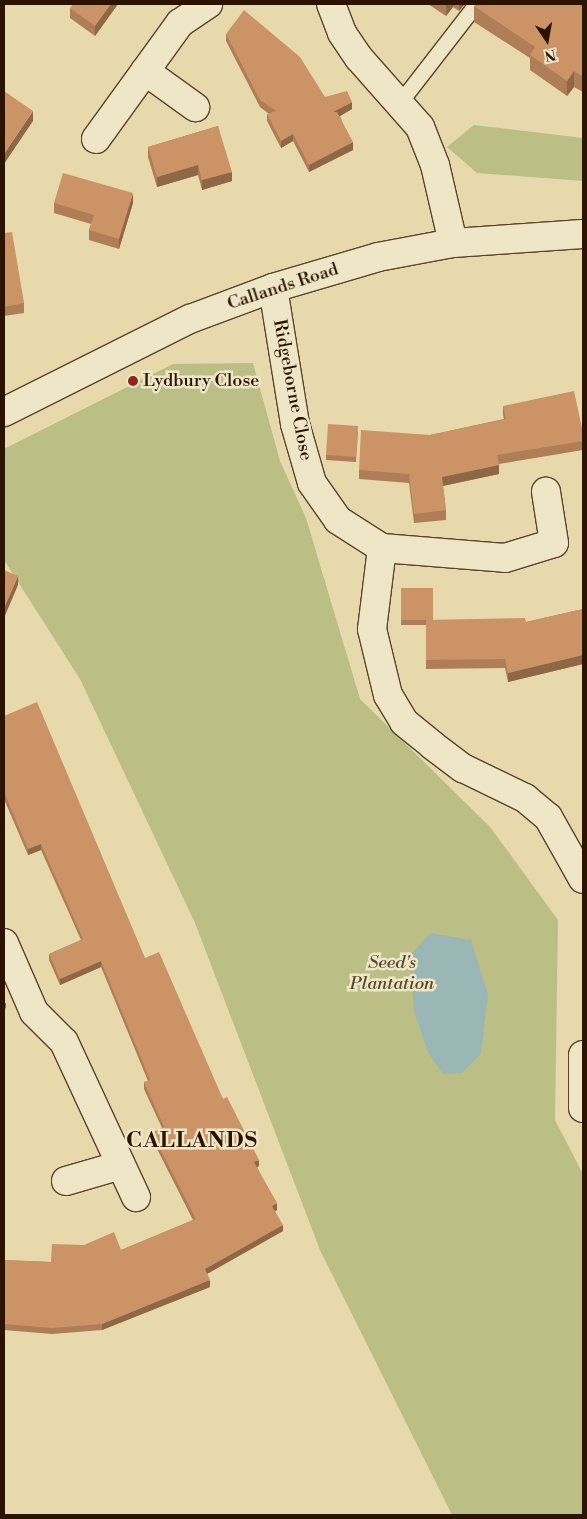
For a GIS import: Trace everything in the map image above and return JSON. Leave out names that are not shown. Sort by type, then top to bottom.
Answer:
[{"type":"street","points":[[96,139],[180,23],[208,4]]},
{"type":"street","points":[[331,4],[342,33],[359,58],[400,102],[429,146],[453,243]]},
{"type":"street","points":[[145,71],[195,107]]},
{"type":"street","name":"Callands Road","points":[[4,412],[190,319],[273,288],[378,257],[453,243],[583,234]]},
{"type":"street","name":"Ridgeborne Close","points":[[273,288],[295,424],[312,483],[338,520],[382,548],[506,558],[554,543],[546,492]]},
{"type":"street","points":[[382,548],[372,629],[388,695],[404,722],[463,768],[525,798],[548,817],[583,879]]},
{"type":"street","points":[[4,943],[34,1012],[64,1042],[136,1197]]},
{"type":"street","points":[[583,1055],[583,1108]]},
{"type":"street","points":[[66,1180],[121,1165]]},
{"type":"lane","points":[[400,102],[476,4]]},
{"type":"green space","points":[[474,125],[583,138],[583,181],[477,173],[447,147]]},
{"type":"green space","name":"Seed's Plantation","points":[[253,363],[280,461],[306,518],[360,699],[490,827],[558,920],[555,1120],[583,1174],[583,1515],[452,1515],[320,1250],[195,923],[80,679],[4,560],[4,449],[173,364]]},
{"type":"water","points":[[430,933],[471,940],[488,994],[481,1054],[462,1073],[443,1074],[429,1054],[414,1012],[410,956]]},
{"type":"building","points":[[73,4],[111,4],[95,26],[70,8]]},
{"type":"building","points":[[476,4],[583,4],[583,77],[574,71],[567,81],[530,55],[535,47],[474,6]]},
{"type":"building","points":[[244,10],[300,57],[325,97],[347,91],[352,102],[333,112],[337,112],[353,142],[309,165],[293,134],[281,141],[267,114],[276,111],[260,100],[226,34]]},
{"type":"building","points":[[4,91],[33,111],[4,154]]},
{"type":"building","points":[[218,126],[232,172],[202,180],[198,165],[157,177],[148,147]]},
{"type":"building","points":[[63,173],[133,193],[119,239],[89,230],[94,215],[54,203]]},
{"type":"building","points":[[12,232],[24,303],[4,307],[4,233]]},
{"type":"building","points":[[574,391],[583,441],[497,455],[499,465],[442,477],[446,510],[414,514],[409,474],[359,470],[361,430],[430,435],[506,419],[503,406]]},
{"type":"building","points":[[328,424],[358,426],[356,457],[326,455]]},
{"type":"building","points":[[4,570],[18,576],[4,608]]},
{"type":"building","points":[[401,588],[433,588],[433,620],[401,620]]},
{"type":"building","points":[[583,609],[583,655],[508,673],[505,659],[426,660],[426,620],[525,618],[526,622]]},
{"type":"building","points":[[37,702],[145,958],[159,952],[223,1099],[227,1097],[259,1160],[254,1162],[277,1203],[272,1206],[283,1225],[205,1269],[210,1280],[102,1324],[52,1328],[4,1324],[4,1260],[51,1262],[52,1244],[84,1245],[114,1232],[121,1250],[196,1219],[152,1133],[164,1127],[144,1082],[150,1080],[101,961],[60,979],[49,954],[83,939],[41,844],[28,849],[4,792],[4,716]]},
{"type":"place","name":"Lydbury Close","points":[[133,381]]},
{"type":"district","name":"CALLANDS","points":[[192,1141]]}]
